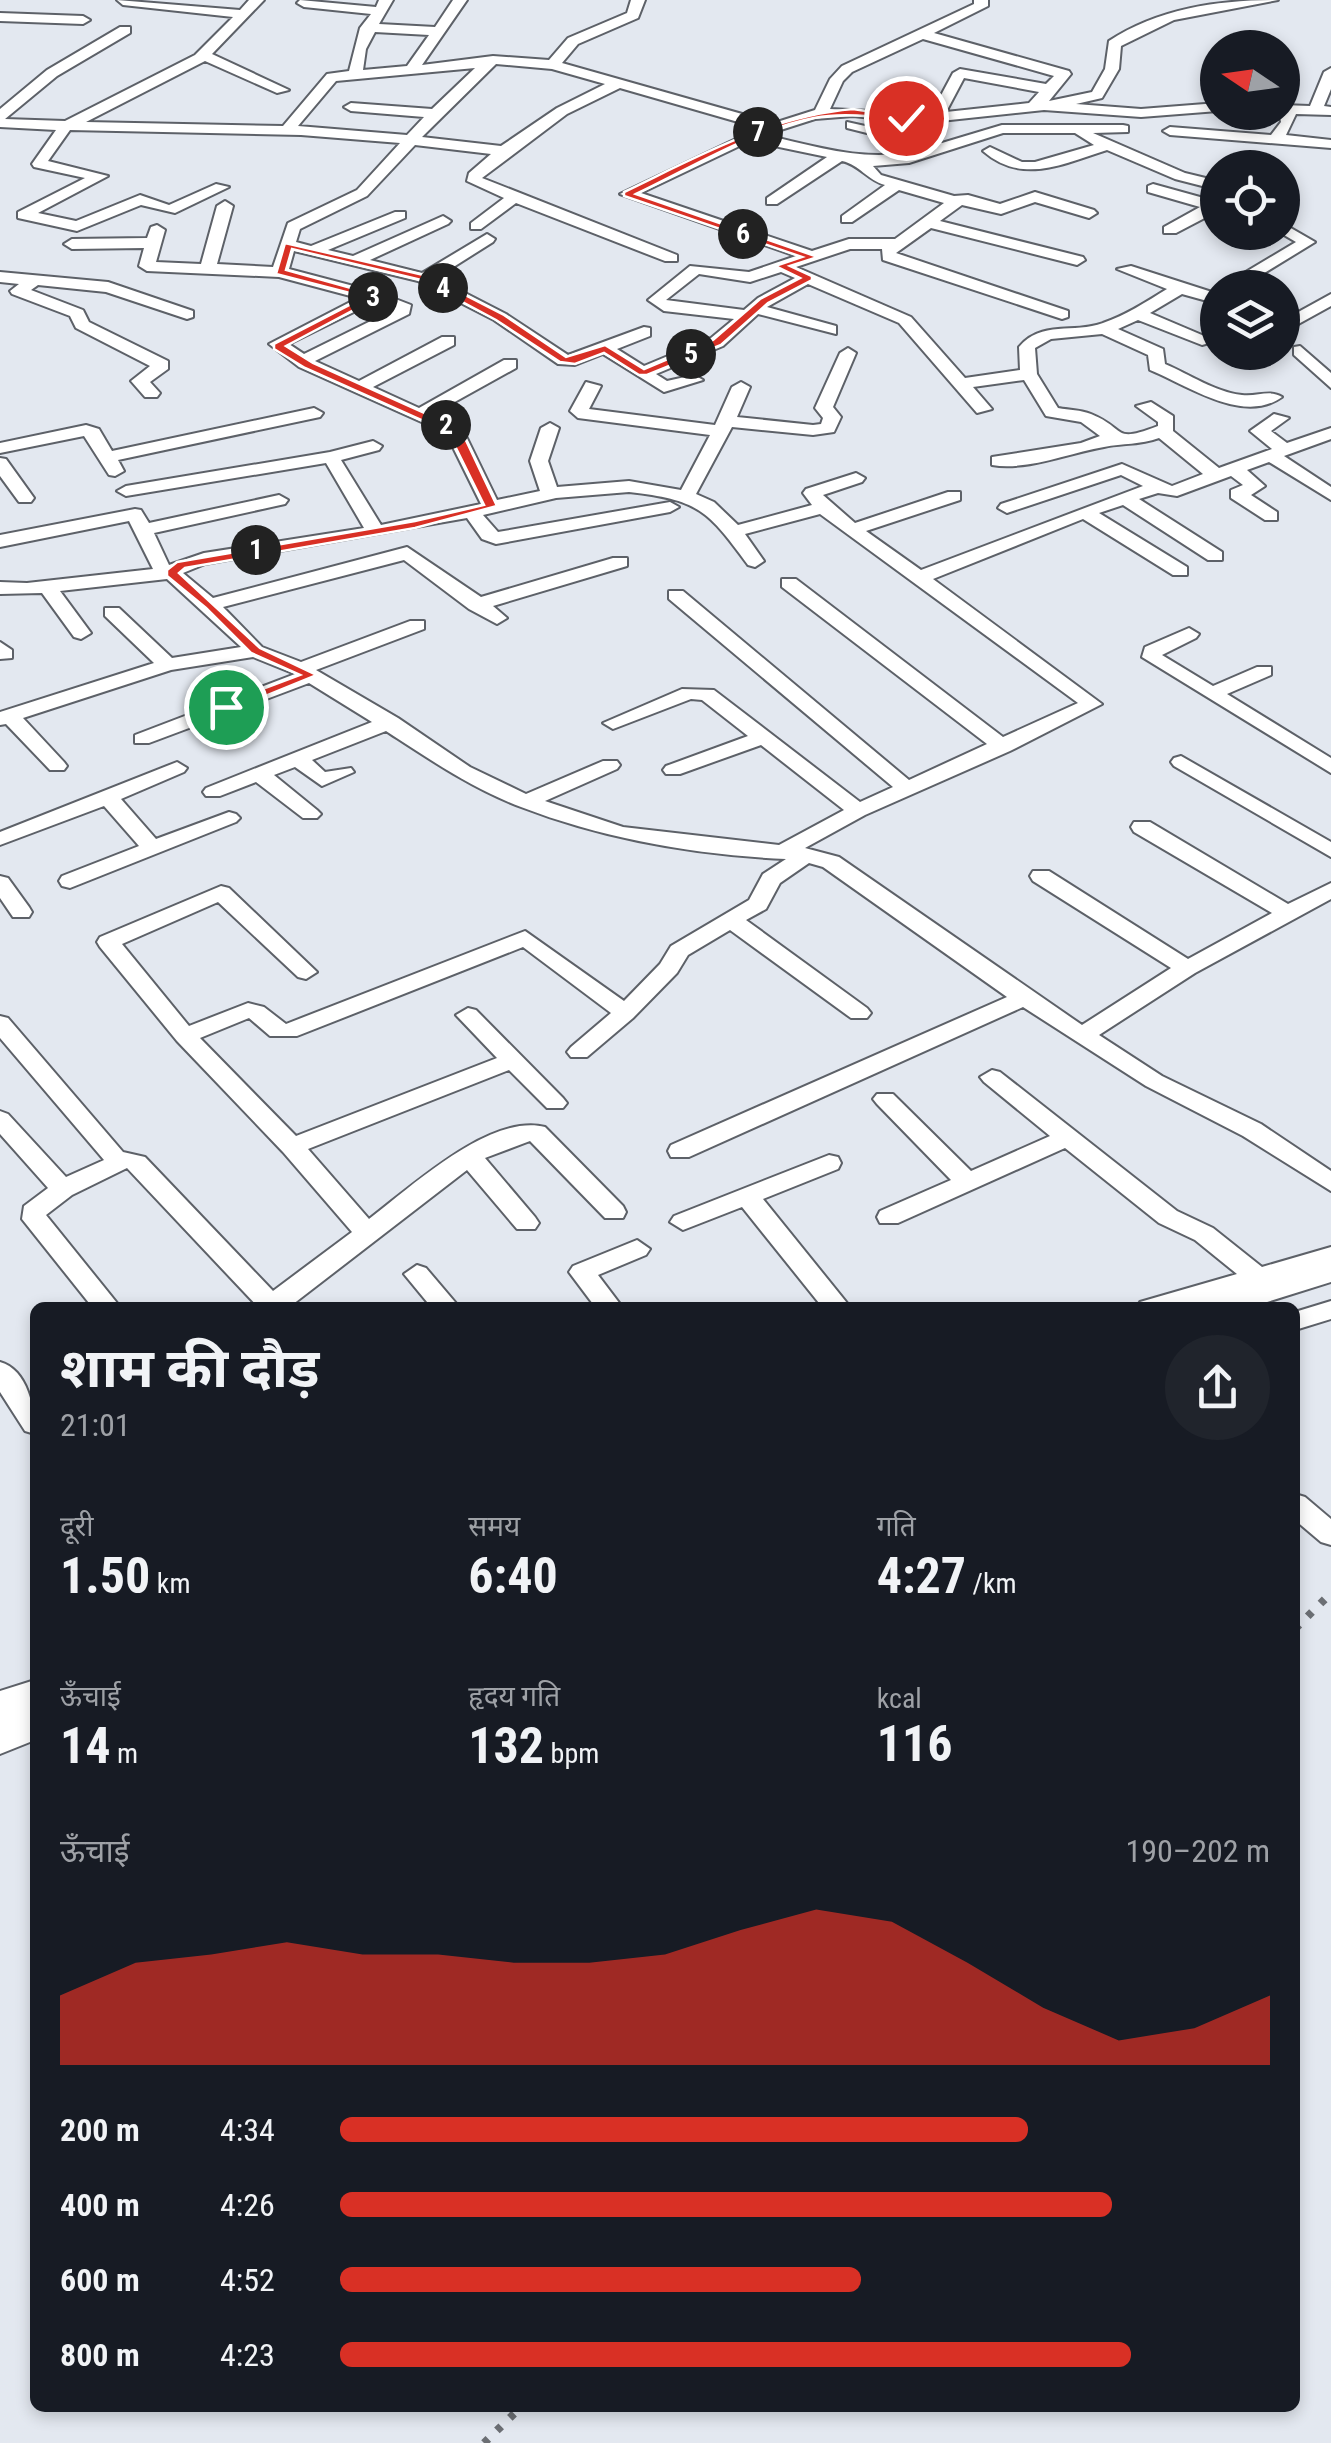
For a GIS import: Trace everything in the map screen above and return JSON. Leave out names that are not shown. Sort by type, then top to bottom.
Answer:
[{"type":"highway","points":[[1224,1302],[1331,1270]]},
{"type":"highway","points":[[1267,1292],[1331,1291]]},
{"type":"highway","points":[[0,1707],[30,1698]]},
{"type":"highway","points":[[0,1737],[30,1724]]},
{"type":"street","points":[[221,187],[173,209],[163,210],[140,200],[76,226],[25,216],[100,176],[39,164],[65,127],[204,54],[257,0]]},
{"type":"street","points":[[412,68],[460,0]]},
{"type":"street","points":[[553,65],[573,40],[632,15],[638,0]]},
{"type":"street","points":[[817,115],[847,69],[981,6],[980,0]]},
{"type":"street","points":[[812,257],[739,226],[628,194],[748,136],[817,115],[853,112],[936,118],[1043,99],[1083,101],[1097,95],[1112,69],[1111,48],[1154,21],[1187,12],[1271,0]]},
{"type":"street","points":[[123,1],[244,14]]},
{"type":"street","points":[[304,2],[381,6],[358,49],[356,72]]},
{"type":"street","points":[[0,6],[76,6]]},
{"type":"street","points":[[0,17],[83,20]]},
{"type":"street","points":[[367,28],[437,32]]},
{"type":"street","points":[[0,30],[18,31]]},
{"type":"street","points":[[0,120],[52,73],[126,30]]},
{"type":"street","points":[[922,34],[1064,74],[1043,99]]},
{"type":"street","points":[[204,54],[282,90]]},
{"type":"street","points":[[286,131],[310,106],[326,80],[356,72],[502,59],[553,65],[772,127]]},
{"type":"street","points":[[280,272],[293,226],[362,193],[488,63]]},
{"type":"street","points":[[1323,110],[1331,72]]},
{"type":"street","points":[[936,118],[951,87],[963,73],[1092,112],[1200,108]]},
{"type":"street","points":[[615,85],[562,110],[504,151],[474,179],[671,258]]},
{"type":"street","points":[[351,108],[436,114]]},
{"type":"street","points":[[817,115],[944,148]]},
{"type":"street","points":[[0,120],[65,127],[415,138],[504,151]]},
{"type":"street","points":[[748,136],[863,162],[898,162],[1002,129],[1126,129]]},
{"type":"street","points":[[1070,129],[1200,181]]},
{"type":"street","points":[[1278,138],[1283,130]]},
{"type":"street","points":[[1314,142],[1316,130],[1331,130]]},
{"type":"street","points":[[1170,132],[1331,144]]},
{"type":"street","points":[[990,151],[1019,166],[1036,167],[1108,146]]},
{"type":"street","points":[[772,201],[839,156]]},
{"type":"street","points":[[863,162],[870,174],[894,186],[954,201],[968,200],[1001,209],[1035,197],[1089,213]]},
{"type":"street","points":[[846,220],[894,186]]},
{"type":"street","points":[[1153,189],[1200,203]]},
{"type":"street","points":[[424,278],[481,232],[514,197]]},
{"type":"street","points":[[954,201],[956,206],[888,252],[896,260],[1062,314]]},
{"type":"street","points":[[208,268],[225,206]]},
{"type":"street","points":[[314,250],[400,215]]},
{"type":"street","points":[[1170,230],[1200,215]]},
{"type":"street","points":[[358,260],[443,222]]},
{"type":"street","points":[[930,223],[1077,260]]},
{"type":"street","points":[[72,244],[155,236],[147,266],[280,272],[374,296],[405,310],[304,361]]},
{"type":"street","points":[[830,330],[749,312],[664,306],[656,300],[696,269],[750,277],[857,242],[899,244]]},
{"type":"street","points":[[288,245],[424,278],[500,317],[564,360],[575,360],[644,332]]},
{"type":"street","points":[[1263,270],[1298,250]]},
{"type":"street","points":[[780,266],[905,320],[983,409]]},
{"type":"street","points":[[1125,269],[1200,291]]},
{"type":"street","points":[[0,278],[108,286],[188,314]]},
{"type":"street","points":[[643,373],[717,342],[749,312],[808,278]]},
{"type":"street","points":[[36,280],[18,290],[79,315],[82,325],[160,363],[161,368],[139,384],[152,393]]},
{"type":"street","points":[[67,310],[108,286]]},
{"type":"street","points":[[1107,442],[1113,436],[1097,422],[1048,410],[1029,374],[1027,347],[1051,333],[1104,329],[1180,288]]},
{"type":"street","points":[[374,296],[278,344],[359,388],[422,413],[458,436],[491,506]]},
{"type":"street","points":[[1300,316],[1331,300]]},
{"type":"street","points":[[1134,313],[1200,338]]},
{"type":"street","points":[[1104,329],[1157,353],[1156,366],[1232,400],[1252,404],[1273,397]]},
{"type":"street","points":[[359,388],[448,341]]},
{"type":"street","points":[[605,348],[667,388],[694,380]]},
{"type":"street","points":[[1300,351],[1331,383]]},
{"type":"street","points":[[592,386],[579,410],[584,414],[813,430],[828,428],[832,418],[824,408],[848,354]]},
{"type":"street","points":[[422,413],[510,364]]},
{"type":"street","points":[[962,384],[1029,374]]},
{"type":"street","points":[[470,511],[496,538],[678,502],[741,388]]},
{"type":"street","points":[[998,460],[1134,441],[1168,426],[1167,420],[1145,406]]},
{"type":"street","points":[[108,457],[314,414]]},
{"type":"street","points":[[1280,418],[1259,431],[1279,453],[1331,495]]},
{"type":"street","points":[[550,428],[540,461],[550,494]]},
{"type":"street","points":[[0,448],[86,430],[92,433],[167,572],[210,605],[255,650],[306,672],[463,771],[526,802],[620,833],[806,855],[831,862],[1024,998],[1154,1081],[1252,1130],[1331,1183]]},
{"type":"street","points":[[1162,431],[1226,473],[1256,486],[1237,494],[1271,516]]},
{"type":"street","points":[[1007,508],[1120,469],[1171,492],[1331,433]]},
{"type":"street","points":[[126,490],[331,457],[372,446]]},
{"type":"street","points":[[331,457],[375,530]]},
{"type":"street","points":[[0,463],[25,498]]},
{"type":"street","points":[[781,853],[858,810],[1092,704],[916,579],[823,508],[812,493],[856,478]]},
{"type":"street","points":[[916,579],[1157,487]]},
{"type":"street","points":[[0,588],[167,572],[204,558],[375,530],[550,494],[635,489],[678,502],[707,505],[756,561]]},
{"type":"street","points":[[851,530],[954,496]]},
{"type":"street","points":[[1124,497],[1216,556]]},
{"type":"street","points":[[0,540],[279,500]]},
{"type":"street","points":[[732,532],[823,508]]},
{"type":"street","points":[[1084,512],[1180,570]]},
{"type":"street","points":[[210,605],[404,553],[413,555],[497,618]]},
{"type":"street","points":[[476,605],[620,562]]},
{"type":"street","points":[[789,583],[1003,747]]},
{"type":"street","points":[[48,586],[81,632]]},
{"type":"street","points":[[676,594],[909,790]]},
{"type":"street","points":[[112,612],[168,665]]},
{"type":"street","points":[[142,739],[417,626]]},
{"type":"street","points":[[1189,634],[1152,651],[1151,655],[1331,767]]},
{"type":"street","points":[[57,766],[5,717],[168,665],[255,650]]},
{"type":"street","points":[[1210,694],[1264,670]]},
{"type":"street","points":[[612,723],[697,692],[713,698],[858,810]]},
{"type":"street","points":[[213,792],[390,722]]},
{"type":"street","points":[[672,770],[762,738]]},
{"type":"street","points":[[298,759],[322,780],[344,772]]},
{"type":"street","points":[[1181,762],[1331,851]]},
{"type":"street","points":[[526,802],[610,764]]},
{"type":"street","points":[[0,839],[177,768]]},
{"type":"street","points":[[259,774],[310,814]]},
{"type":"street","points":[[108,796],[152,848]]},
{"type":"street","points":[[70,881],[229,818]]},
{"type":"street","points":[[1142,828],[1287,913]]},
{"type":"street","points":[[578,1052],[625,1013],[669,968],[678,950],[758,904],[772,879],[806,855]]},
{"type":"street","points":[[1040,876],[1187,968]]},
{"type":"street","points":[[0,883],[20,912]]},
{"type":"street","points":[[1083,1035],[1187,968],[1331,890]]},
{"type":"street","points":[[306,972],[224,894],[110,938],[109,945],[185,1036],[292,1146],[367,1233]]},
{"type":"street","points":[[731,920],[860,1013]]},
{"type":"street","points":[[185,1036],[248,1010],[278,1031],[289,1031],[521,938],[531,940],[625,1013]]},
{"type":"street","points":[[680,1151],[1024,998]]},
{"type":"street","points":[[468,1015],[555,1103]]},
{"type":"street","points":[[0,1024],[117,1160]]},
{"type":"street","points":[[292,1146],[511,1061]]},
{"type":"street","points":[[992,1076],[1168,1217],[1204,1234],[1267,1292]]},
{"type":"street","points":[[885,1098],[968,1182]]},
{"type":"street","points":[[0,1119],[62,1189]]},
{"type":"street","points":[[279,1302],[469,1156],[517,1134],[536,1133],[614,1212]]},
{"type":"street","points":[[889,1217],[1066,1138]]},
{"type":"street","points":[[469,1156],[526,1224]]},
{"type":"street","points":[[103,1302],[32,1216],[35,1208],[62,1189],[117,1160],[136,1163],[270,1302]]},
{"type":"street","points":[[683,1222],[829,1163]]},
{"type":"street","points":[[748,1198],[833,1302]]},
{"type":"street","points":[[605,1302],[581,1272],[637,1249]]},
{"type":"street","points":[[1193,1302],[1267,1292],[1331,1256]]},
{"type":"street","points":[[417,1274],[442,1302]]},
{"type":"street","points":[[1300,1319],[1331,1310]]},
{"type":"street","points":[[0,1372],[30,1417]]},
{"type":"street","points":[[1300,1508],[1331,1535]]},
{"type":"railway","points":[[1300,1624],[1331,1593]]},
{"type":"railway","points":[[484,2443],[516,2412]]},
{"type":"route","points":[[226,707],[311,675],[255,650],[171,573],[181,565],[204,558],[415,525],[491,506],[452,430],[422,413],[309,366],[278,346],[374,296],[280,272],[288,245],[424,278],[500,317],[564,360],[575,360],[605,348],[643,373],[717,342],[764,301],[808,278],[780,266],[812,257],[630,198],[628,194],[748,136],[812,115],[853,112],[906,118]]}]
